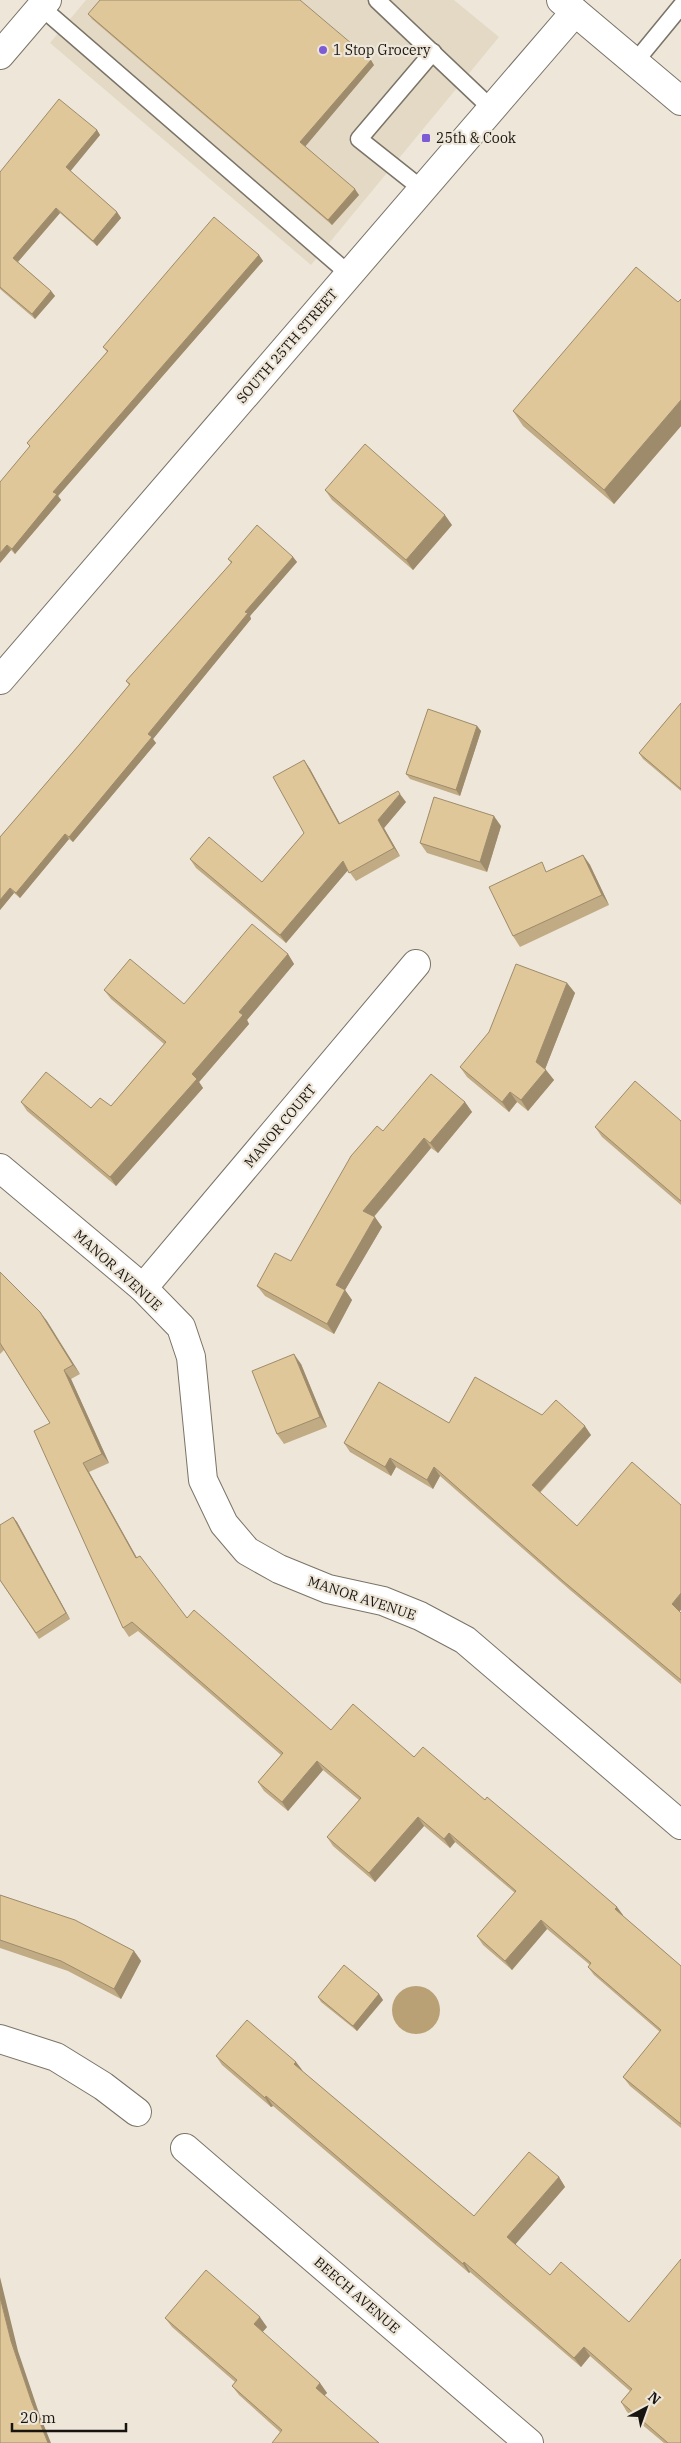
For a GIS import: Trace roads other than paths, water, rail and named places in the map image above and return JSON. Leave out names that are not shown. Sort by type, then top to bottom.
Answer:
[{"type":"street","points":[[0,55],[44,3]]},
{"type":"street","points":[[568,6],[681,101]]},
{"type":"street","name":"SOUTH 25TH STREET","points":[[0,680],[492,108],[568,6]]},
{"type":"street","name":"MANOR COURT","points":[[143,1288],[416,964]]},
{"type":"street","name":"MANOR AVENUE","points":[[0,1168],[143,1288],[181,1328],[191,1357],[203,1480],[224,1524],[246,1551],[279,1569],[328,1589],[383,1601],[420,1616],[465,1640],[681,1825]]},
{"type":"street","points":[[0,2039],[56,2057],[103,2086],[137,2112]]},
{"type":"street","name":"BEECH AVENUE","points":[[185,2148],[529,2443]]},
{"type":"lane","points":[[377,0],[492,108]]},
{"type":"lane","points":[[44,3],[349,274]]},
{"type":"lane","points":[[635,62],[681,6]]},
{"type":"lane","points":[[422,189],[358,139],[433,52]]},
{"type":"place","name":"1 Stop Grocery","points":[[323,50]]},
{"type":"place","name":"25th & Cook","points":[[426,138]]}]
